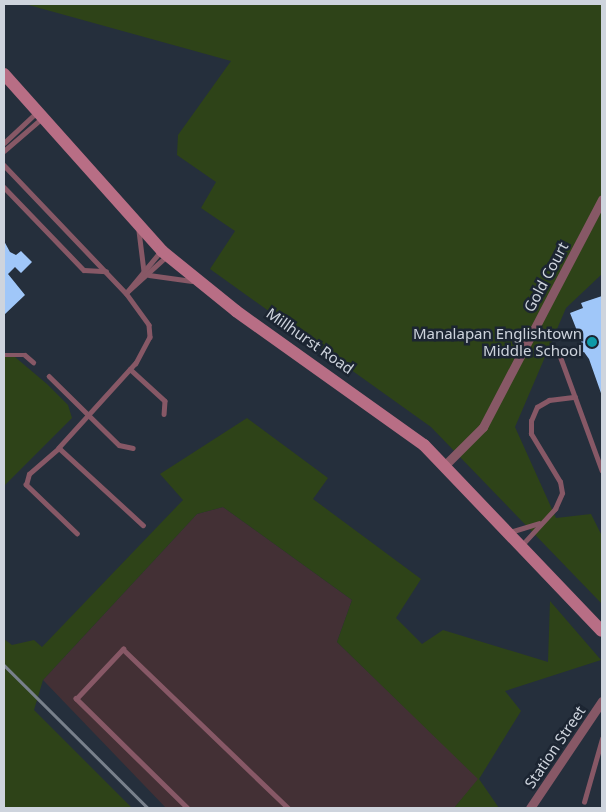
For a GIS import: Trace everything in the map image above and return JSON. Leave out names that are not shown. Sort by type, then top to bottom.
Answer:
[{"type":"street","name":"Millhurst Road","points":[[4,74],[38,116],[138,228],[164,253],[199,283],[402,426],[445,465],[602,632]]},
{"type":"street","name":"Gold Court","points":[[445,465],[483,427],[602,199]]},
{"type":"street","name":"Station Street","points":[[530,808],[602,701]]},
{"type":"lane","points":[[4,143],[38,116]]},
{"type":"lane","points":[[4,151],[38,116]]},
{"type":"lane","points":[[4,165],[143,312],[150,337],[130,369],[87,412],[59,448],[29,474],[26,485],[77,534]]},
{"type":"lane","points":[[4,187],[84,270],[106,271]]},
{"type":"lane","points":[[138,228],[144,271]]},
{"type":"lane","points":[[126,293],[144,271],[164,253]]},
{"type":"lane","points":[[126,293],[149,275],[164,253]]},
{"type":"lane","points":[[149,275],[199,283]]},
{"type":"lane","points":[[558,350],[602,470]]},
{"type":"lane","points":[[4,355],[25,355],[33,362]]},
{"type":"lane","points":[[130,369],[165,401],[164,414]]},
{"type":"lane","points":[[49,376],[118,445],[133,448]]},
{"type":"lane","points":[[522,545],[539,523],[555,509],[562,493],[560,482],[531,434],[531,421],[538,407],[549,400],[575,397]]},
{"type":"lane","points":[[59,448],[143,525]]},
{"type":"lane","points":[[509,532],[539,523]]},
{"type":"lane","points":[[187,808],[76,699],[123,649],[288,808]]},
{"type":"lane","points":[[584,802],[602,738]]},
{"type":"shaded area","points":[[223,507],[352,600],[337,642],[479,779],[454,808],[166,808],[43,680],[197,514]]},
{"type":"green space","points":[[25,4],[602,4],[602,274],[566,308],[515,427],[556,518],[591,514],[602,536],[602,604],[431,427],[210,269],[235,231],[201,208],[216,182],[177,155],[178,135],[231,61]]},
{"type":"green space","points":[[4,357],[15,357],[47,384],[68,405],[72,418],[4,486]]},
{"type":"green space","points":[[247,418],[328,478],[313,499],[421,579],[396,618],[422,644],[443,630],[548,662],[550,601],[601,660],[505,691],[521,711],[479,779],[499,808],[454,808],[478,779],[337,642],[352,600],[223,507],[197,514],[43,680],[34,710],[132,808],[4,808],[4,639],[12,645],[34,640],[42,647],[183,500],[160,474]]},
{"type":"building","points":[[4,241],[10,252],[16,255],[21,251],[32,262],[21,273],[15,267],[8,274],[25,295],[4,315]]},
{"type":"building","name":"Manalapan Englishtown Middle School","points":[[602,296],[602,396],[589,359],[584,352],[577,354],[575,349],[583,346],[570,313],[583,308],[581,303]]},
{"type":"railway","points":[[4,665],[148,808]]},
{"type":"place","name":"Manalapan Englishtown Middle School","points":[[592,342]]}]
